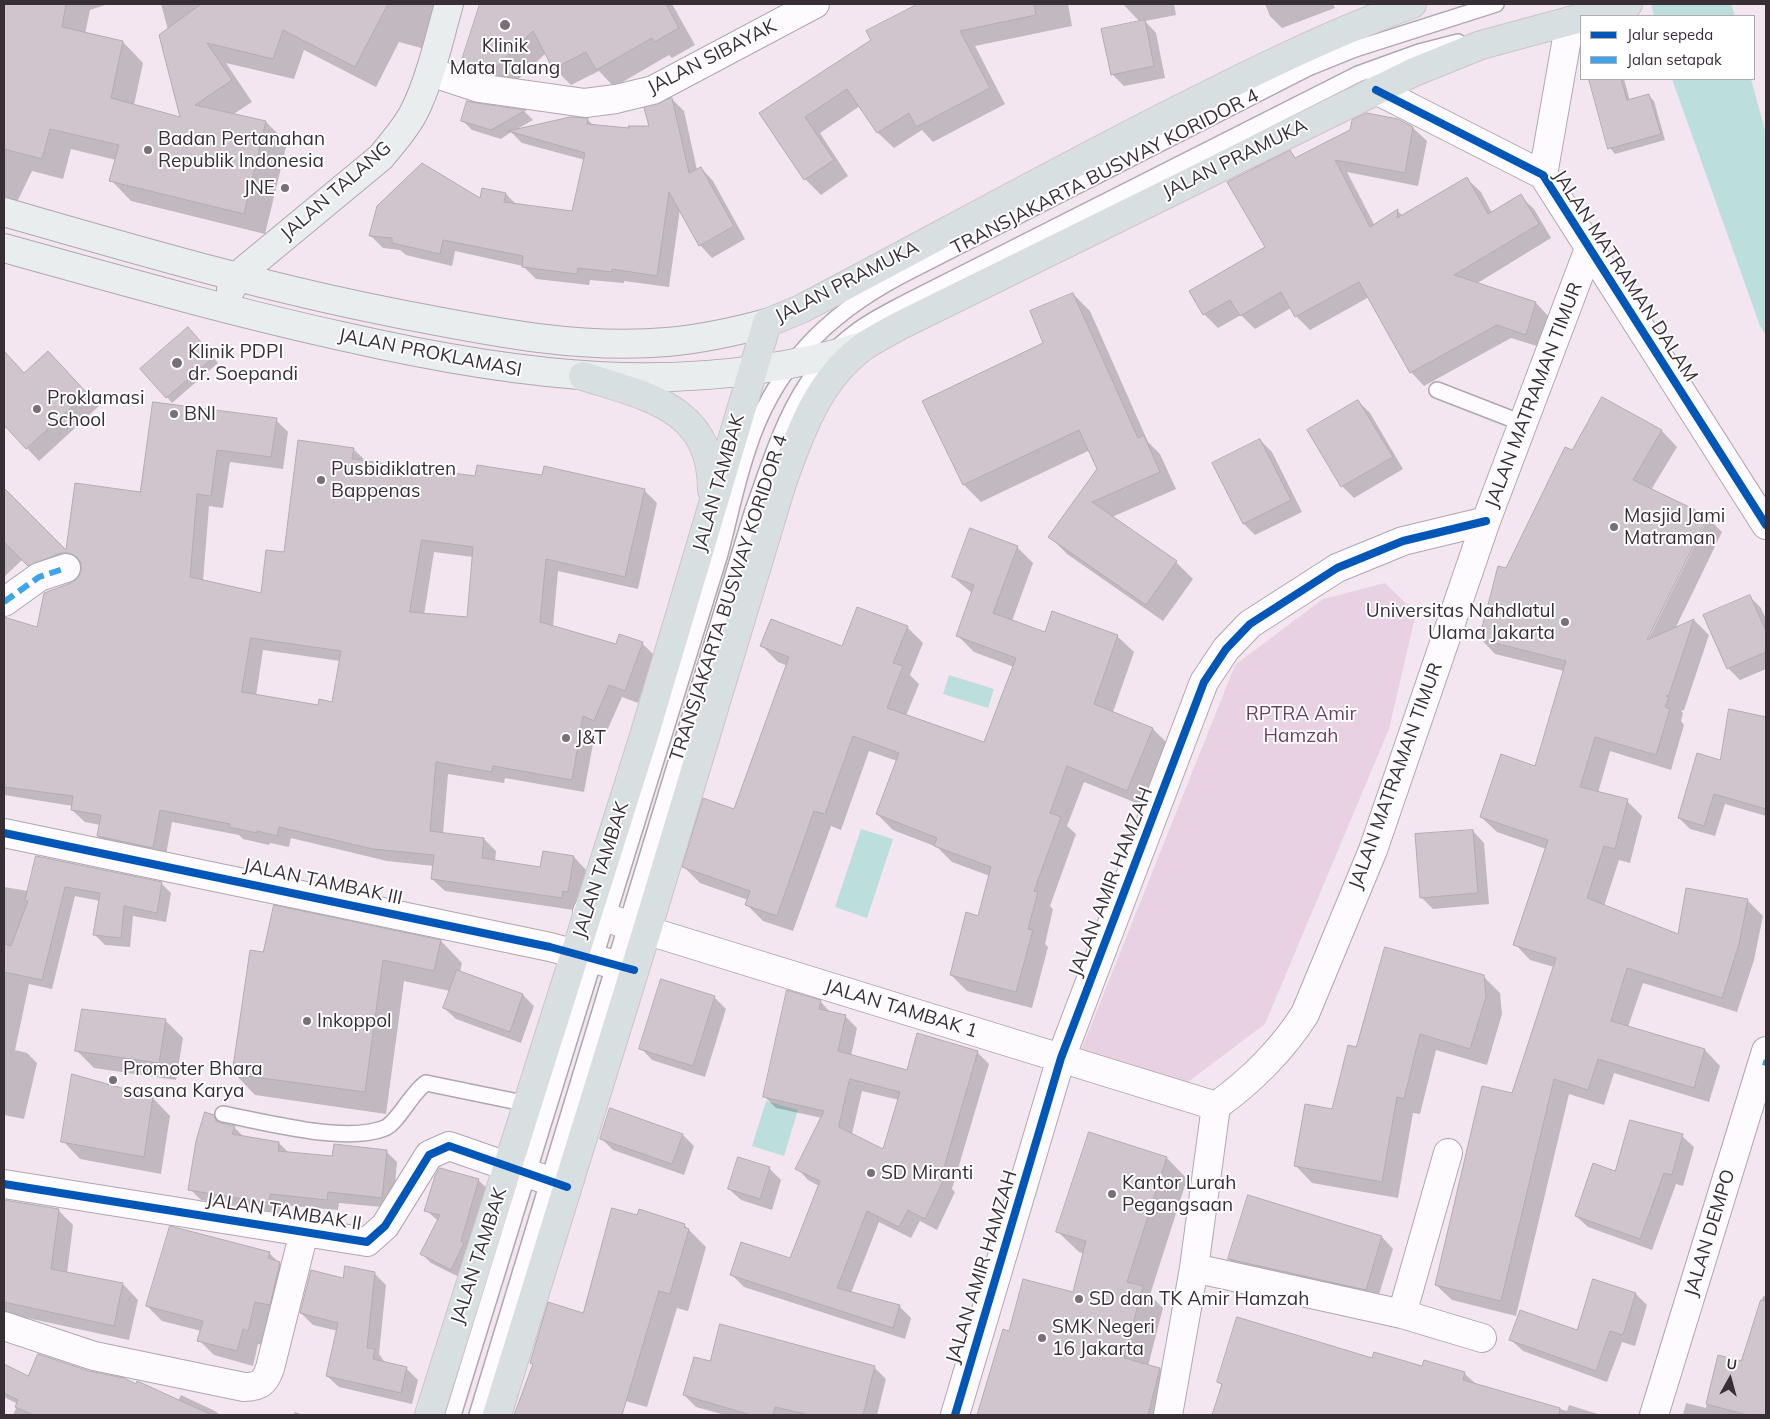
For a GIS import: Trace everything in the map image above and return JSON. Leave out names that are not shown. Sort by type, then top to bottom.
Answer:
[{"type":"main road","name":"JALAN TALANG","points":[[224,308],[236,277],[382,157],[415,111],[430,72],[449,4]]},
{"type":"main road","name":"JALAN PRAMUKA","points":[[767,323],[801,309],[1028,187],[1263,68],[1369,20],[1412,4]]},
{"type":"main road","name":"JALAN PRAMUKA","points":[[1590,15],[1621,6]]},
{"type":"main road","name":"JALAN PRAMUKA","points":[[863,346],[899,326],[1414,72],[1481,45],[1522,32],[1579,18]]},
{"type":"main road","name":"JALAN PROKLAMASI","points":[[4,212],[236,277],[334,301],[542,338],[665,342],[731,332],[767,323]]},
{"type":"main road","name":"JALAN PROKLAMASI","points":[[4,248],[224,308],[451,360],[522,371],[583,376],[663,379],[789,366],[827,358],[863,346]]},
{"type":"main road","name":"JALAN TAMBAK","points":[[428,1415],[538,1177],[528,1104],[604,963],[617,921],[644,736],[712,510],[751,370],[767,323]]},
{"type":"main road","name":"JALAN TAMBAK","points":[[497,1415],[538,1177],[617,921],[792,456],[819,394],[844,362],[863,346]]},
{"type":"main road","points":[[583,376],[646,396],[686,420],[699,435],[708,455],[712,474],[712,510]]},
{"type":"street","name":"JALAN SIBAYAK","points":[[430,72],[480,88],[584,103],[616,99],[653,90],[815,4]]},
{"type":"street","name":"JALAN MATRAMAN DALAM","points":[[1543,176],[1579,18]]},
{"type":"street","name":"JALAN MATRAMAN DALAM","points":[[1376,90],[1543,176],[1590,246],[1766,525]]},
{"type":"street","name":"JALAN MATRAMAN TIMUR","points":[[1216,1106],[1237,1091],[1292,1034],[1305,1014],[1373,850],[1486,521],[1590,246]]},
{"type":"street","name":"JALAN AMIR HAMZAH","points":[[954,1415],[1062,1058],[1204,682],[1226,649],[1250,624],[1337,568],[1403,541],[1486,521]]},
{"type":"street","points":[[4,602],[39,576],[66,568]]},
{"type":"street","name":"JALAN TAMBAK III","points":[[4,833],[74,846],[604,963]]},
{"type":"street","name":"JALAN TAMBAK 1","points":[[617,921],[1216,1106]]},
{"type":"street","name":"JALAN DEMPO","points":[[1654,1415],[1765,1059]]},
{"type":"street","points":[[1168,1415],[1194,1268],[1216,1106]]},
{"type":"street","name":"JALAN TAMBAK II","points":[[4,1184],[367,1242],[385,1226],[429,1155],[449,1146],[538,1177]]},
{"type":"street","points":[[1402,1314],[1448,1153]]},
{"type":"street","points":[[4,1326],[94,1356],[244,1387],[257,1387],[266,1379],[270,1368],[304,1232]]},
{"type":"street","points":[[1194,1268],[1402,1314],[1482,1338]]},
{"type":"lane","name":"TRANSJAKARTA BUSWAY KORIDOR 4","points":[[617,921],[747,452],[765,407],[789,366],[845,310],[873,290],[902,275],[1308,68],[1355,49],[1496,4]]},
{"type":"lane","name":"TRANSJAKARTA BUSWAY KORIDOR 4","points":[[617,921],[753,510],[795,401],[827,358],[857,331],[907,302],[1358,74],[1419,52],[1454,43],[1522,32]]},
{"type":"lane","points":[[1437,390],[1522,423]]},
{"type":"lane","points":[[452,1415],[538,1177],[604,963]]},
{"type":"lane","points":[[223,1114],[339,1134],[367,1132],[386,1128],[426,1083],[528,1104]]},
{"type":"lane","points":[[477,1415],[538,1177]]},
{"type":"green space","name":"RPTRA Amir Hamzah","points":[[1385,583],[1416,613],[1389,729],[1265,1024],[1176,1091],[1080,1053],[1235,665],[1323,599]]},
{"type":"shaded area","points":[[1651,4],[1731,4],[1735,15],[1654,15]]},
{"type":"shaded area","points":[[1672,80],[1751,80],[1766,134],[1766,335],[1760,326]]},
{"type":"shaded area","points":[[949,675],[994,689],[988,708],[943,694]]},
{"type":"shaded area","points":[[861,829],[893,839],[867,918],[835,907]]},
{"type":"shaded area","points":[[766,1101],[798,1110],[784,1156],[752,1146]]},
{"type":"building","points":[[4,4],[66,4],[62,27],[123,41],[111,98],[180,117],[159,35],[201,4],[388,4],[355,67],[283,30],[273,59],[207,43],[232,80],[195,105],[266,121],[244,214],[109,181],[119,145],[50,129],[42,159],[4,149]]},
{"type":"building","points":[[480,4],[666,4],[679,28],[654,42],[652,38],[596,70],[586,52],[553,69],[533,31],[492,71],[461,63]]},
{"type":"building","points":[[918,4],[1034,4],[1036,15],[960,31],[990,88],[916,127],[909,113],[877,133],[847,89],[805,117],[834,160],[804,180],[759,113],[871,40],[866,31]]},
{"type":"building","points":[[1145,20],[1154,66],[1111,75],[1101,29]]},
{"type":"building","points":[[1589,80],[1621,80],[1627,100],[1649,94],[1661,134],[1608,149]]},
{"type":"building","points":[[672,98],[689,173],[701,167],[734,226],[699,246],[669,192],[657,276],[612,269],[612,272],[578,268],[577,274],[522,267],[523,256],[443,240],[440,254],[392,243],[392,238],[369,236],[377,206],[422,163],[480,198],[482,188],[506,193],[504,202],[572,211],[585,153],[508,131],[570,117],[588,118],[587,124],[629,128],[628,126],[649,126],[644,108]]},
{"type":"building","points":[[467,101],[526,110],[491,130],[461,121]]},
{"type":"building","points":[[1367,113],[1398,119],[1413,127],[1405,173],[1335,160],[1370,227],[1398,209],[1397,218],[1467,177],[1488,214],[1521,194],[1539,224],[1454,275],[1536,302],[1526,335],[1497,325],[1410,373],[1359,282],[1295,317],[1281,292],[1240,316],[1230,300],[1203,315],[1189,291],[1265,247],[1227,182],[1290,150],[1295,158],[1350,130],[1352,120]]},
{"type":"building","points":[[1073,293],[1138,438],[1144,435],[1160,472],[1092,502],[1177,561],[1146,605],[1048,537],[1097,469],[1079,430],[963,485],[922,401],[1043,343],[1030,311]]},
{"type":"building","name":"Klinik PDPI dr. Soepandi","points":[[188,327],[214,357],[166,398],[140,369]]},
{"type":"building","name":"Proklamasi School","points":[[4,351],[24,373],[48,351],[87,393],[26,449],[4,425]]},
{"type":"building","points":[[1602,397],[1662,430],[1633,480],[1708,516],[1647,640],[1694,619],[1669,695],[1666,696],[1669,697],[1665,707],[1670,709],[1656,755],[1595,737],[1580,787],[1628,799],[1615,849],[1604,846],[1587,898],[1678,934],[1686,888],[1748,899],[1739,944],[1722,998],[1627,968],[1611,1021],[1705,1049],[1694,1088],[1598,1059],[1588,1090],[1554,1079],[1501,1301],[1435,1285],[1482,1086],[1512,1093],[1556,958],[1513,945],[1548,840],[1480,817],[1501,754],[1535,766],[1566,661],[1479,639],[1498,566],[1506,568],[1565,447],[1572,450]]},
{"type":"building","points":[[1358,400],[1393,457],[1341,487],[1307,430]]},
{"type":"building","points":[[153,402],[277,418],[271,457],[217,450],[211,496],[197,494],[190,577],[261,593],[266,550],[284,552],[298,440],[354,448],[352,459],[475,476],[477,465],[542,475],[544,466],[645,489],[625,577],[546,559],[540,622],[616,644],[619,634],[643,642],[625,691],[609,685],[594,721],[583,716],[572,780],[493,766],[492,772],[436,762],[430,831],[484,838],[482,858],[540,867],[543,851],[574,856],[568,892],[563,891],[562,898],[431,879],[434,855],[373,849],[279,827],[277,836],[257,831],[257,833],[229,827],[230,824],[160,810],[153,848],[97,836],[101,815],[71,810],[73,796],[4,787],[4,617],[37,627],[44,593],[71,583],[78,578],[81,571],[81,563],[77,557],[69,553],[61,553],[28,566],[4,542],[4,488],[66,550],[75,483],[140,492]],"holes":[[[422,540],[473,547],[467,617],[410,612]],[[251,638],[341,651],[332,702],[319,699],[318,705],[242,692]]]},
{"type":"building","points":[[1260,439],[1291,500],[1243,524],[1212,463]]},
{"type":"building","points":[[970,528],[1018,546],[993,613],[1045,632],[1052,611],[1118,635],[1094,704],[1153,728],[1127,791],[1067,766],[1050,813],[1061,817],[1034,891],[1038,892],[1028,929],[1033,930],[1016,992],[950,975],[966,912],[978,916],[991,867],[934,846],[937,838],[876,814],[899,753],[853,736],[825,814],[814,811],[777,916],[745,905],[750,891],[682,867],[703,798],[734,809],[789,657],[760,646],[771,619],[842,646],[857,607],[908,626],[893,663],[903,666],[887,708],[984,742],[1016,658],[956,636],[974,585],[952,577]]},
{"type":"building","points":[[1750,595],[1766,631],[1766,652],[1727,669],[1703,615]]},
{"type":"building","points":[[1729,709],[1766,717],[1766,809],[1714,794],[1704,826],[1678,818],[1697,753],[1720,760]]},
{"type":"building","points":[[1473,830],[1478,893],[1420,898],[1415,834]]},
{"type":"building","points":[[36,856],[162,882],[157,913],[124,906],[121,938],[93,935],[100,893],[65,887],[42,980],[4,972],[4,944],[11,946],[28,901],[25,901]]},
{"type":"building","name":"Inkoppol","points":[[274,905],[441,940],[434,971],[383,960],[365,1092],[232,1074],[250,950],[263,952]]},
{"type":"building","points":[[1385,947],[1484,975],[1486,997],[1470,1049],[1420,1034],[1404,1099],[1397,1097],[1382,1182],[1294,1166],[1305,1104],[1332,1109],[1348,1045],[1356,1047]]},
{"type":"building","points":[[457,970],[523,994],[510,1032],[443,1008]]},
{"type":"building","points":[[661,979],[715,996],[693,1066],[639,1049]]},
{"type":"building","points":[[787,990],[821,1000],[819,1009],[846,1015],[838,1051],[907,1070],[917,1033],[978,1051],[941,1178],[944,1179],[925,1219],[908,1210],[899,1227],[867,1211],[837,1288],[900,1305],[893,1328],[730,1275],[741,1242],[790,1258],[820,1181],[795,1169],[824,1111],[763,1097]],"holes":[[[850,1079],[900,1092],[883,1149],[839,1127]]]},
{"type":"building","points":[[82,1009],[166,1019],[159,1063],[75,1051]]},
{"type":"building","points":[[72,1074],[153,1097],[144,1157],[61,1142]]},
{"type":"building","points":[[610,1108],[683,1134],[672,1164],[600,1139]]},
{"type":"building","points":[[205,1112],[214,1115],[216,1121],[235,1126],[232,1134],[279,1142],[278,1151],[332,1156],[334,1144],[387,1150],[382,1198],[328,1192],[327,1200],[270,1194],[269,1203],[188,1190],[196,1141]]},
{"type":"building","points":[[1630,1120],[1683,1134],[1672,1175],[1664,1173],[1640,1239],[1575,1216],[1593,1163],[1615,1171]]},
{"type":"building","points":[[1089,1132],[1167,1157],[1127,1282],[1143,1286],[1124,1358],[1160,1368],[1148,1415],[977,1415],[1003,1329],[1009,1331],[1023,1279],[1073,1292],[1086,1241],[1056,1232]]},
{"type":"building","points":[[738,1157],[770,1167],[760,1199],[728,1189]]},
{"type":"building","points":[[440,1168],[479,1179],[461,1241],[464,1243],[451,1270],[420,1254],[440,1215],[424,1211],[435,1176]]},
{"type":"building","points":[[1248,1195],[1382,1236],[1366,1290],[1228,1259]]},
{"type":"building","points":[[4,1200],[59,1209],[51,1269],[123,1283],[114,1326],[4,1302]]},
{"type":"building","points":[[612,1208],[637,1215],[639,1209],[685,1224],[684,1227],[689,1229],[670,1294],[659,1291],[622,1415],[514,1415],[533,1364],[530,1363],[548,1302],[583,1313]]},
{"type":"building","points":[[170,1226],[270,1252],[268,1258],[280,1262],[270,1305],[255,1302],[248,1331],[243,1329],[237,1351],[197,1341],[203,1321],[146,1306]]},
{"type":"building","points":[[345,1266],[375,1272],[367,1348],[375,1349],[373,1359],[407,1367],[401,1393],[326,1376],[338,1323],[300,1313],[311,1270],[343,1278]]},
{"type":"building","points":[[1593,1279],[1636,1293],[1623,1335],[1610,1331],[1596,1371],[1509,1340],[1520,1310],[1577,1330]]},
{"type":"building","points":[[1761,1300],[1766,1301],[1766,1415],[1748,1415],[1706,1404],[1718,1355],[1741,1361]]},
{"type":"building","points":[[1237,1317],[1372,1358],[1374,1352],[1422,1366],[1424,1360],[1465,1372],[1463,1380],[1560,1408],[1559,1415],[1212,1415],[1222,1384],[1217,1382]]},
{"type":"building","points":[[720,1324],[875,1366],[863,1415],[809,1415],[775,1407],[773,1415],[751,1415],[683,1395],[694,1357],[710,1361]]},
{"type":"building","points":[[38,1354],[89,1371],[124,1378],[136,1384],[137,1381],[212,1415],[34,1415],[15,1407],[18,1400],[4,1393],[4,1364],[28,1376]]},
{"type":"marked path","points":[[4,602],[39,577],[66,568]]},
{"type":"cycle path","points":[[1376,90],[1543,175],[1766,525]]},
{"type":"cycle path","points":[[955,1415],[1061,1058],[1204,682],[1226,649],[1250,624],[1337,568],[1403,541],[1486,521]]},
{"type":"cycle path","points":[[4,833],[550,947],[634,970]]},
{"type":"cycle path","points":[[4,1184],[367,1242],[385,1226],[429,1155],[449,1146],[567,1187]]},
{"type":"place","name":"Klinik Mata Talang","points":[[505,25]]},
{"type":"place","name":"Badan Pertanahan Republik Indonesia","points":[[148,150]]},
{"type":"place","name":"JNE","points":[[285,188]]},
{"type":"place","name":"Klinik PDPI dr. Soepandi","points":[[177,363]]},
{"type":"place","name":"Proklamasi School","points":[[37,409]]},
{"type":"place","name":"BNI","points":[[174,414]]},
{"type":"place","name":"Pusbidiklatren Bappenas","points":[[321,480]]},
{"type":"place","name":"Masjid Jami Matraman","points":[[1614,527]]},
{"type":"place","name":"Universitas Nahdlatul Ulama Jakarta","points":[[1565,622]]},
{"type":"place","name":"J&T","points":[[566,738]]},
{"type":"place","name":"Inkoppol","points":[[307,1021]]},
{"type":"place","name":"Promoter Bhara sasana Karya","points":[[113,1080]]},
{"type":"place","name":"SD Miranti","points":[[871,1173]]},
{"type":"place","name":"Kantor Lurah Pegangsaan","points":[[1112,1194]]},
{"type":"place","name":"SD dan TK Amir Hamzah","points":[[1079,1299]]},
{"type":"place","name":"SMK Negeri 16 Jakarta","points":[[1042,1338]]}]
